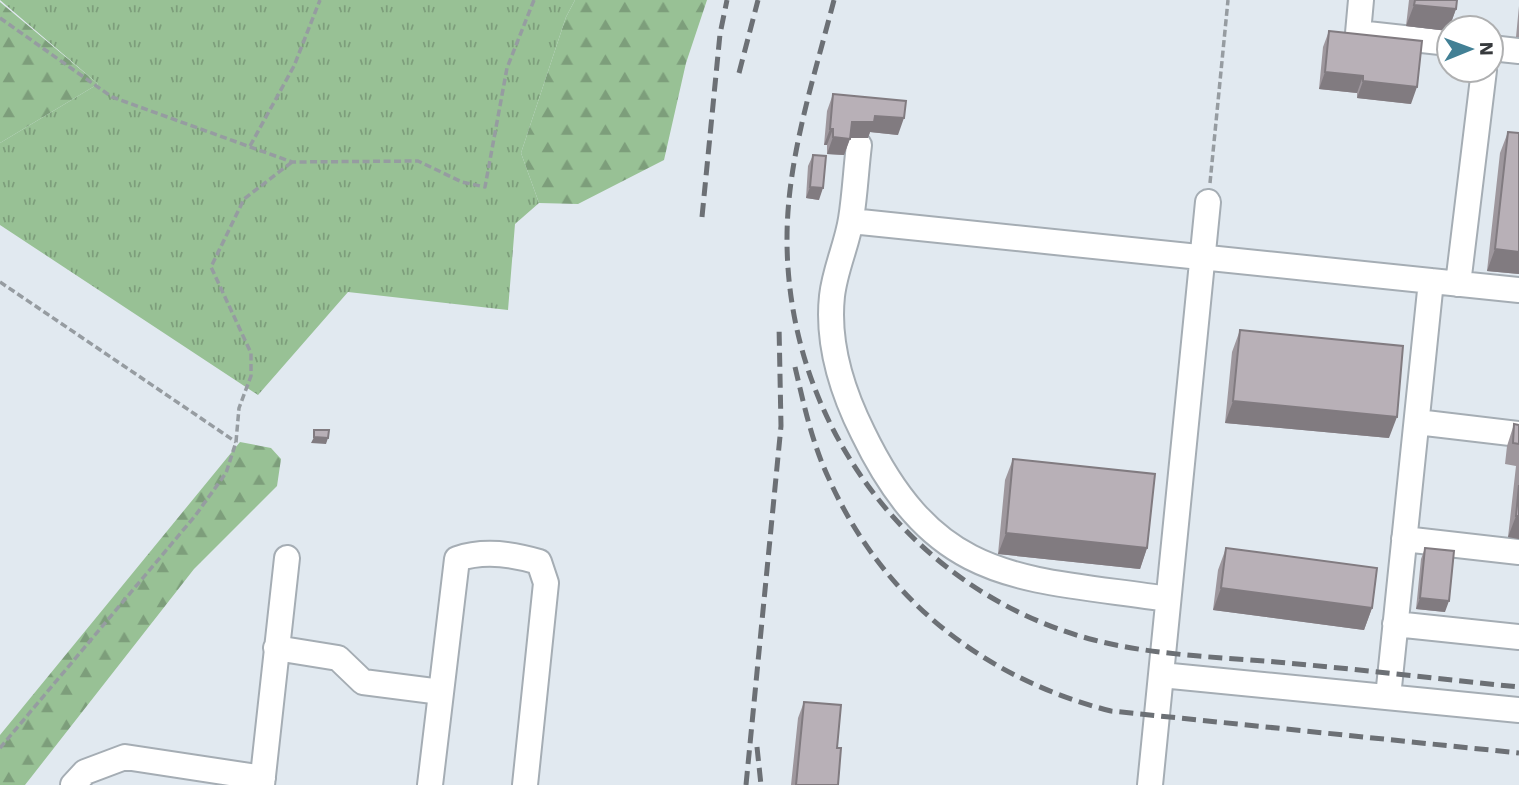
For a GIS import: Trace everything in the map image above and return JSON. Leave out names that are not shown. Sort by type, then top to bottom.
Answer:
[{"type":"lane","points":[[1361,0],[1358,33],[1435,41]]},
{"type":"lane","points":[[1458,284],[1482,84]]},
{"type":"lane","points":[[859,145],[851,221],[837,266],[832,297],[836,361],[846,393],[868,444],[920,523],[960,551],[1012,575],[1064,586],[1168,599]]},
{"type":"lane","points":[[1150,785],[1208,202]]},
{"type":"lane","points":[[851,221],[1519,290]]},
{"type":"lane","points":[[1388,698],[1431,281]]},
{"type":"lane","points":[[1416,422],[1519,434]]},
{"type":"lane","points":[[1404,539],[1519,552]]},
{"type":"lane","points":[[430,785],[457,559],[470,554],[516,555],[539,562],[546,583],[525,785]]},
{"type":"lane","points":[[73,785],[85,772],[125,757],[262,781],[287,558]]},
{"type":"lane","points":[[1395,624],[1519,637]]},
{"type":"lane","points":[[276,648],[338,658],[363,682],[442,692]]},
{"type":"lane","points":[[1161,675],[1519,710]]},
{"type":"path","points":[[249,147],[294,66],[320,0]]},
{"type":"path","points":[[0,18],[113,97],[292,162],[418,161],[462,182],[485,187],[507,68],[534,0]]},
{"type":"path","points":[[1208,202],[1228,0]]},
{"type":"path","points":[[0,748],[195,516],[226,473],[236,442],[239,408],[251,376],[250,353],[211,267],[244,199],[292,162]]},
{"type":"path","points":[[0,282],[236,442]]},
{"type":"green space","points":[[0,0],[575,0],[566,17],[521,153],[539,203],[515,224],[508,310],[348,292],[258,395],[0,225],[0,143],[98,84]]},
{"type":"green space","points":[[575,0],[707,0],[686,63],[664,160],[578,204],[539,203],[521,153],[566,17]]},
{"type":"green space","points":[[0,2],[98,84],[0,143]]},
{"type":"green space","points":[[240,442],[271,448],[281,459],[277,486],[194,569],[25,785],[0,785],[0,735]]},
{"type":"building","points":[[1415,0],[1457,0],[1456,9],[1414,5]]},
{"type":"building","points":[[1329,31],[1422,41],[1417,87],[1363,81],[1363,76],[1325,72]]},
{"type":"building","points":[[833,94],[906,101],[904,118],[875,116],[874,122],[852,122],[850,139],[833,137],[833,129],[830,129]]},
{"type":"building","points":[[1508,132],[1519,133],[1519,252],[1495,249]]},
{"type":"building","points":[[813,155],[826,156],[823,188],[810,187]]},
{"type":"building","points":[[1240,330],[1403,346],[1397,417],[1233,401]]},
{"type":"building","points":[[1514,424],[1519,425],[1519,444],[1513,443]]},
{"type":"building","points":[[314,430],[329,430],[328,438],[314,437]]},
{"type":"building","points":[[1013,459],[1155,474],[1147,548],[1006,533]]},
{"type":"building","points":[[1519,485],[1519,516],[1516,516]]},
{"type":"building","points":[[1226,548],[1377,568],[1372,608],[1221,588]]},
{"type":"building","points":[[1425,548],[1454,551],[1449,601],[1420,598]]},
{"type":"building","points":[[804,702],[841,705],[837,748],[841,748],[838,785],[796,785]]},
{"type":"railway","points":[[702,217],[720,34],[727,0]]},
{"type":"railway","points":[[739,73],[758,0]]},
{"type":"railway","points":[[834,0],[803,118],[792,178],[787,239],[793,308],[810,374],[836,436],[873,492],[917,542],[970,584],[1029,617],[1094,640],[1161,652],[1519,687]]},
{"type":"railway","points":[[746,785],[781,426],[779,325]]},
{"type":"railway","points":[[795,367],[809,424],[823,465],[851,522],[878,562],[909,597],[943,628],[981,655],[1021,678],[1065,697],[1111,711],[1519,753]]},
{"type":"railway","points":[[757,747],[761,785]]}]
